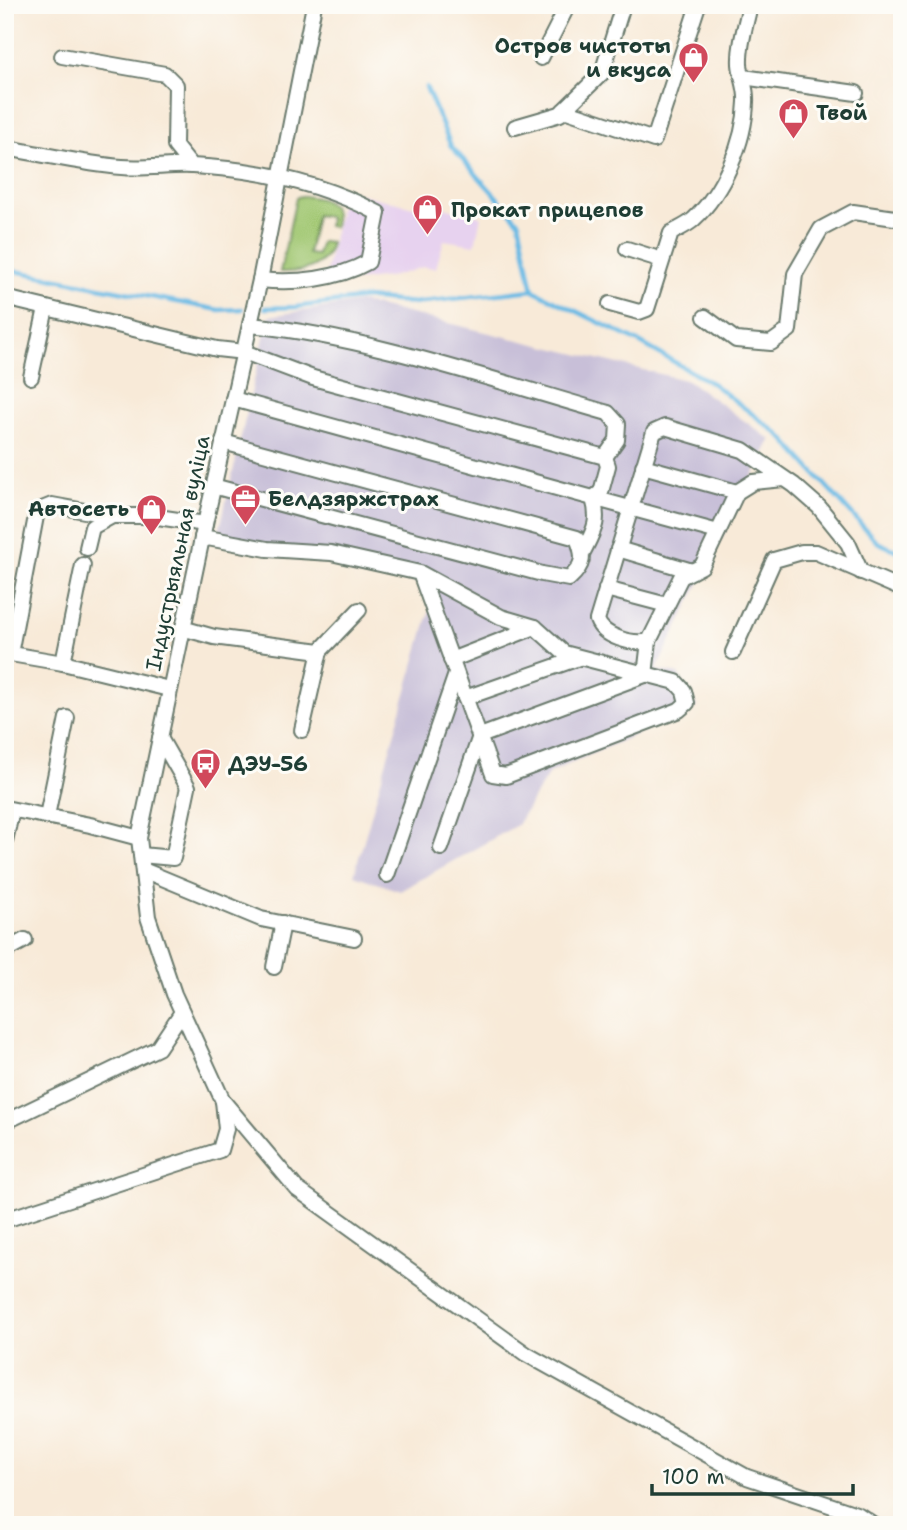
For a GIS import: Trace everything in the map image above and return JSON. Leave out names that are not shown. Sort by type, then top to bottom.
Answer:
[{"type":"street","name":"Індустрыяльная вуліца","points":[[223,1101],[174,994],[148,917],[139,838],[203,531],[260,280],[314,5]]},
{"type":"street","points":[[541,58],[568,5]]},
{"type":"street","points":[[514,127],[560,114],[602,73],[623,5]]},
{"type":"street","points":[[564,110],[654,140],[698,5]]},
{"type":"street","points":[[610,304],[639,312],[647,309],[671,233],[693,220],[711,199],[735,159],[746,105],[740,64],[750,5]]},
{"type":"street","points":[[62,56],[165,74],[176,85],[175,146],[191,166]]},
{"type":"street","points":[[743,77],[856,93]]},
{"type":"street","points":[[5,148],[122,167],[191,166],[254,172],[303,183],[350,198],[378,213],[368,262],[350,272],[281,283],[260,280]]},
{"type":"street","points":[[705,317],[736,340],[771,343],[789,330],[795,274],[821,229],[853,212],[902,219]]},
{"type":"street","points":[[626,248],[662,260]]},
{"type":"street","points":[[5,298],[217,349],[244,352],[313,378],[605,457]]},
{"type":"street","points":[[31,377],[46,308]]},
{"type":"street","points":[[250,326],[301,330],[370,346],[608,413],[618,424],[617,440],[605,457]]},
{"type":"street","points":[[233,399],[718,532]]},
{"type":"street","points":[[649,641],[640,643],[609,634],[600,629],[597,620],[654,432],[665,427],[743,450],[785,479],[819,507],[848,543],[861,572]]},
{"type":"street","points":[[223,442],[577,538],[583,552]]},
{"type":"street","points":[[593,498],[601,492],[608,466],[605,457]]},
{"type":"street","points":[[643,466],[737,492]]},
{"type":"street","points":[[645,675],[649,641],[681,577],[702,566],[737,492],[753,482],[785,479]]},
{"type":"street","points":[[214,486],[569,579],[579,569],[583,552],[595,528],[598,514],[593,498]]},
{"type":"street","points":[[169,689],[63,663],[8,654],[37,511],[52,505],[112,516],[150,516],[267,549],[331,553],[420,573],[501,617],[535,627],[565,653],[676,682],[684,691],[687,703],[679,710],[506,776],[493,774],[420,573]]},
{"type":"street","points":[[87,548],[92,527],[112,516]]},
{"type":"street","points":[[618,549],[692,571]]},
{"type":"street","points":[[733,652],[774,560],[802,552],[816,552],[902,589]]},
{"type":"street","points":[[63,663],[83,565]]},
{"type":"street","points":[[606,589],[667,605]]},
{"type":"street","points":[[302,730],[320,651],[359,610]]},
{"type":"street","points":[[387,875],[454,667],[535,627]]},
{"type":"street","points":[[182,628],[214,637],[320,651]]},
{"type":"street","points":[[465,698],[580,657]]},
{"type":"street","points":[[480,736],[645,675]]},
{"type":"street","points":[[47,816],[67,718]]},
{"type":"street","points":[[441,848],[480,736]]},
{"type":"street","points":[[142,862],[173,858],[188,787],[160,738]]},
{"type":"street","points":[[5,841],[9,809],[139,838]]},
{"type":"street","points":[[142,862],[261,919],[354,938]]},
{"type":"street","points":[[274,967],[283,923]]},
{"type":"street","points":[[5,951],[25,940]]},
{"type":"street","points":[[5,1122],[158,1048],[182,1012]]},
{"type":"street","points":[[5,1220],[220,1150],[226,1129],[223,1101]]},
{"type":"street","points":[[223,1101],[297,1189],[526,1354],[747,1477],[859,1515],[874,1525]]},
{"type":"shaded area","points":[[344,190],[434,212],[443,207],[481,216],[475,245],[444,240],[436,268],[423,267],[394,276],[323,286]]},
{"type":"shaded area","points":[[361,302],[689,381],[771,440],[656,670],[678,674],[697,707],[549,773],[517,825],[400,891],[354,875],[431,606],[423,584],[217,541],[269,316]]},
{"type":"green space","points":[[300,196],[322,200],[332,206],[334,227],[328,226],[329,217],[316,215],[308,254],[317,255],[321,241],[331,242],[329,251],[319,263],[305,270],[280,272],[296,198]]},
{"type":"waterway","points":[[426,87],[451,146],[519,222],[533,290]]},
{"type":"waterway","points":[[5,269],[219,310],[242,309]]},
{"type":"waterway","points":[[265,308],[366,298],[414,303],[533,290],[639,342],[713,384],[780,435],[877,542],[902,553]]},
{"type":"place","name":"Остров чистоты и вкуса","points":[[694,85]]},
{"type":"place","name":"Твой","points":[[793,140]]},
{"type":"place","name":"Прокат прицепов","points":[[428,237]]},
{"type":"place","name":"Белдзяржстрах","points":[[245,526]]},
{"type":"place","name":"Автосеть","points":[[152,536]]},
{"type":"place","name":"ДЭУ-56","points":[[205,791]]}]
